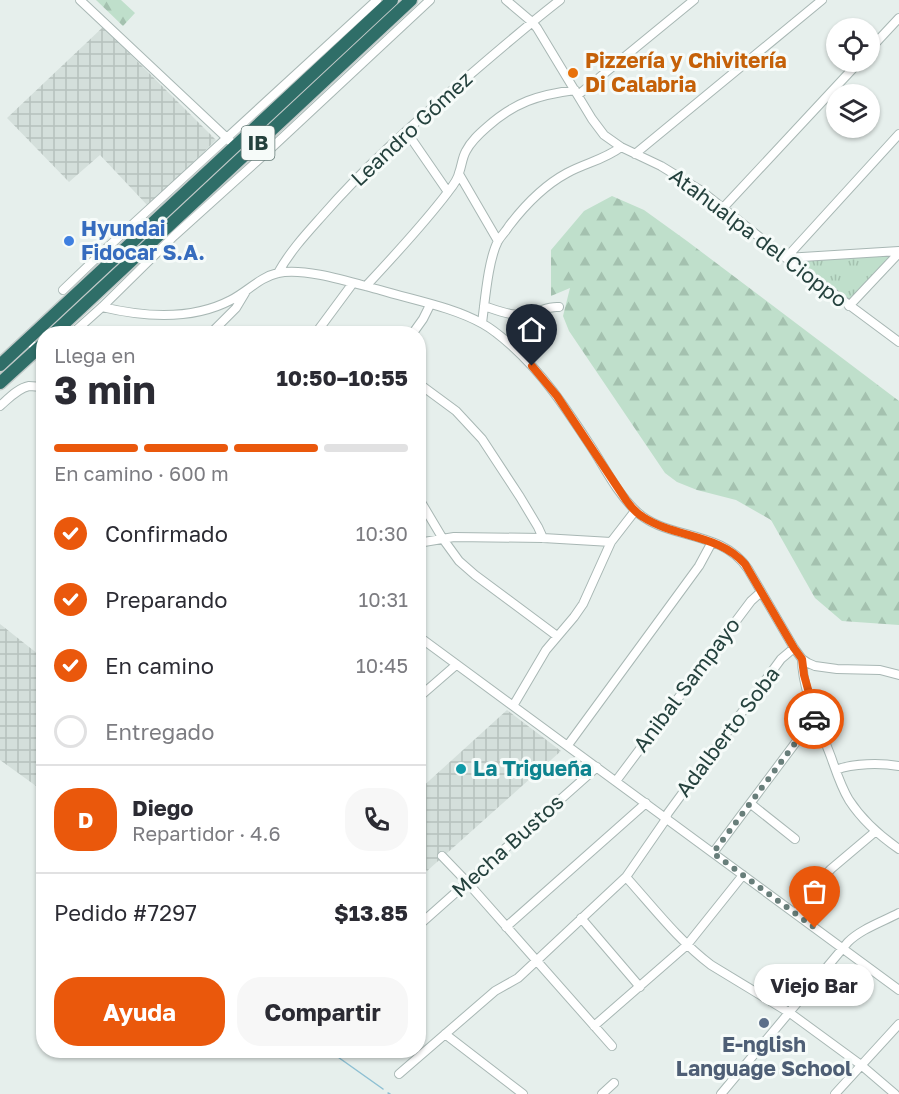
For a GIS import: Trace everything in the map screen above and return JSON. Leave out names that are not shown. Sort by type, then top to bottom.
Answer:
[{"type":"highway","name":"IB","points":[[58,326],[232,141],[392,0]]},
{"type":"highway","name":"IB","points":[[62,326],[411,0]]},
{"type":"highway","name":"IB","points":[[0,365],[36,348]]},
{"type":"highway","name":"IB","points":[[0,383],[36,349]]},
{"type":"street","points":[[80,0],[232,141]]},
{"type":"street","points":[[63,290],[109,246],[232,141],[377,0]]},
{"type":"street","points":[[82,326],[174,236],[430,0]]},
{"type":"street","name":"Atahualpa del Cioppo","points":[[506,0],[532,22],[543,36],[592,119],[604,135],[621,147],[680,177],[700,190],[786,258],[899,342]]},
{"type":"street","name":"Leandro Gómez","points":[[278,273],[284,262],[338,197],[406,131],[560,0]]},
{"type":"street","points":[[366,286],[427,219],[448,192],[459,174],[463,155],[471,143],[504,113],[529,100],[553,93],[576,93],[694,0]]},
{"type":"street","points":[[635,154],[822,0]]},
{"type":"street","points":[[880,38],[899,18]]},
{"type":"street","points":[[723,208],[850,72]]},
{"type":"street","points":[[406,131],[448,192]]},
{"type":"street","points":[[786,258],[899,134]]},
{"type":"street","points":[[482,323],[492,261],[498,241],[517,215],[552,183],[567,173],[612,154],[621,147]]},
{"type":"street","points":[[459,174],[498,241]]},
{"type":"street","points":[[786,258],[899,252]]},
{"type":"street","points":[[849,306],[899,252]]},
{"type":"street","points":[[102,307],[136,312],[192,313],[222,305],[263,278],[278,273],[294,272],[366,286],[460,314],[482,323],[502,337],[542,376],[635,511],[660,525],[712,542],[729,550],[741,560],[802,659],[824,667],[880,670],[899,675]]},
{"type":"street","points":[[321,326],[353,283]]},
{"type":"street","points":[[219,326],[236,308],[245,292]]},
{"type":"street","points":[[418,326],[430,305]]},
{"type":"street","points":[[484,306],[516,315],[529,314],[548,307],[559,307]]},
{"type":"street","points":[[0,406],[23,388],[36,386]]},
{"type":"street","points":[[426,389],[456,411],[482,439],[520,497],[543,538]]},
{"type":"street","points":[[426,510],[459,561],[557,636]]},
{"type":"street","points":[[513,706],[546,650],[583,604],[611,542],[635,511]]},
{"type":"street","points":[[426,542],[454,537],[543,538],[611,542]]},
{"type":"street","points":[[568,745],[699,566],[712,542]]},
{"type":"street","name":"Anibal Sampayo","points":[[616,781],[751,600],[761,592]]},
{"type":"street","points":[[426,642],[899,990]]},
{"type":"street","name":"Adalberto Soba","points":[[426,1051],[495,991],[518,978],[626,877],[668,813],[781,659],[794,648]]},
{"type":"street","points":[[802,659],[816,718],[848,799],[876,831],[899,849]]},
{"type":"street","points":[[426,691],[456,664]]},
{"type":"street","points":[[713,853],[816,718]]},
{"type":"street","points":[[836,770],[848,766],[899,766]]},
{"type":"street","name":"Mecha Bustos","points":[[426,919],[597,767]]},
{"type":"street","points":[[506,927],[645,803]]},
{"type":"street","points":[[751,804],[795,839]]},
{"type":"street","points":[[796,914],[831,869],[876,831]]},
{"type":"street","points":[[442,856],[612,1046]]},
{"type":"street","points":[[594,1026],[687,945],[743,875]]},
{"type":"street","points":[[626,877],[687,945],[711,965],[790,1013],[861,1065],[895,1094]]},
{"type":"street","points":[[721,1094],[853,937],[899,914]]},
{"type":"street","points":[[581,918],[640,987]]},
{"type":"street","points":[[835,1094],[899,1023]]},
{"type":"street","points":[[445,1034],[523,1094]]},
{"type":"street","name":"Adalberto Soba","points":[[399,1074],[417,1058]]},
{"type":"street","points":[[602,1094],[614,1083]]},
{"type":"shaded area","points":[[103,27],[216,140],[148,206],[100,155],[69,182],[7,118]]},
{"type":"shaded area","points":[[0,624],[36,652],[36,786],[0,760]]},
{"type":"shaded area","points":[[507,710],[561,751],[427,871],[426,784]]},
{"type":"green space","points":[[96,0],[121,0],[135,13],[123,26]]},
{"type":"green space","points":[[397,0],[403,0],[56,326],[52,326],[99,282],[129,250]]},
{"type":"green space","points":[[612,196],[644,210],[899,401],[899,625],[842,621],[815,598],[771,520],[736,500],[697,490],[677,482],[665,473],[569,331],[563,316],[570,288],[551,296],[551,250],[584,211]]},
{"type":"green space","points":[[884,255],[889,257],[850,301],[797,262],[829,258]]},
{"type":"waterway","points":[[339,1058],[383,1089]]},
{"type":"way so far","points":[[814,719],[713,853],[815,928]]},
{"type":"place","name":"Pizzería y Chivitería Di Calabria","points":[[573,73]]},
{"type":"place","name":"Hyundai Fidocar S.A.","points":[[69,241]]},
{"type":"place","name":"La Trigueña","points":[[461,769]]},
{"type":"place","name":"Viejo Bar","points":[[815,928]]},
{"type":"place","name":"E-nglish Language School","points":[[764,1023]]},
{"type":"route","points":[[532,366],[557,396],[635,511],[660,525],[729,550],[745,564],[802,659],[816,718],[814,719]]}]
